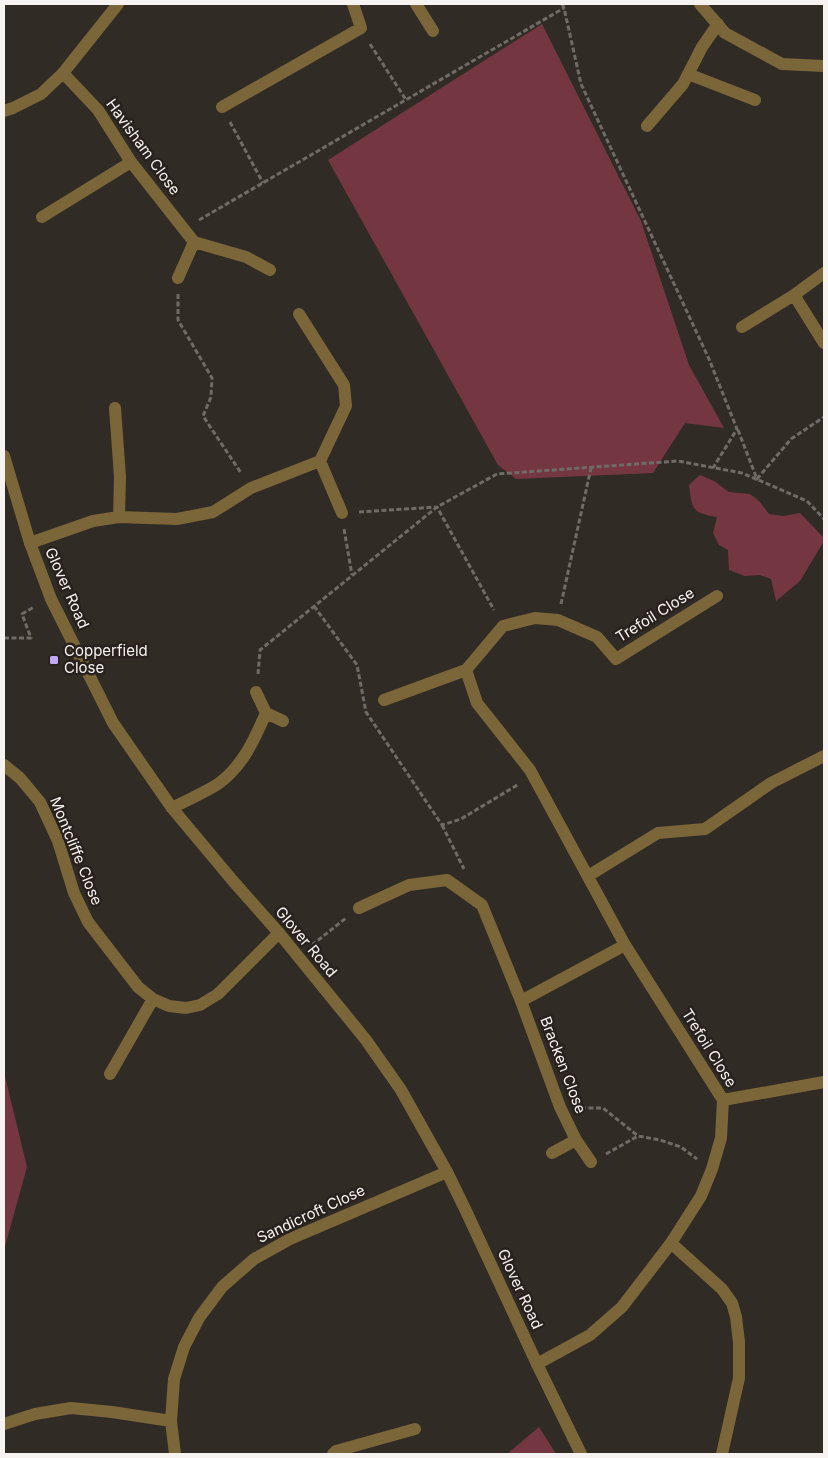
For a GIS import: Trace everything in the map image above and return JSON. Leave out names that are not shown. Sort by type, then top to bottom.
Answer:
[{"type":"street","points":[[4,111],[41,94],[63,73],[118,4]]},
{"type":"street","points":[[222,107],[361,28],[353,4]]},
{"type":"street","points":[[416,4],[433,31]]},
{"type":"street","points":[[700,4],[725,33],[782,64],[824,66]]},
{"type":"street","points":[[647,126],[683,84],[702,47],[718,24]]},
{"type":"street","name":"Havisham Close","points":[[63,73],[98,110],[130,162],[194,242]]},
{"type":"street","points":[[688,74],[755,100]]},
{"type":"street","points":[[42,218],[130,162]]},
{"type":"street","points":[[178,278],[194,242],[246,257],[270,270]]},
{"type":"street","points":[[742,327],[794,295],[824,273]]},
{"type":"street","points":[[794,295],[824,343]]},
{"type":"street","points":[[30,542],[93,521],[120,517],[177,519],[213,512],[251,488],[320,461],[346,406],[344,384],[299,314]]},
{"type":"street","points":[[115,408],[120,477],[120,517]]},
{"type":"street","name":"Glover Road","points":[[4,456],[30,542],[51,600],[114,723],[172,808],[279,933],[366,1040],[401,1090],[447,1172],[581,1454]]},
{"type":"street","points":[[320,461],[342,513]]},
{"type":"street","name":"Trefoil Close","points":[[503,626],[535,618],[558,620],[597,637],[616,659],[716,596]]},
{"type":"street","points":[[384,700],[466,670],[503,626]]},
{"type":"street","name":"Trefoil Close","points":[[466,670],[477,703],[534,776],[624,945],[723,1100],[721,1138],[712,1169],[701,1196],[671,1243],[622,1308],[590,1335],[537,1364]]},
{"type":"street","points":[[256,692],[266,713],[283,721]]},
{"type":"street","points":[[172,808],[217,784],[231,773],[249,750],[266,713]]},
{"type":"street","points":[[588,876],[658,833],[705,829],[770,783],[824,756]]},
{"type":"street","name":"Montcliffe Close","points":[[4,764],[20,778],[40,802],[58,841],[74,893],[88,922],[138,987],[153,999],[169,1006],[186,1008],[200,1004],[218,994],[279,933]]},
{"type":"street","name":"Bracken Close","points":[[359,908],[409,885],[447,880],[482,905],[521,1001],[560,1107],[576,1140],[591,1162]]},
{"type":"street","points":[[521,1001],[624,945]]},
{"type":"street","points":[[110,1074],[153,999]]},
{"type":"street","points":[[723,1100],[824,1082]]},
{"type":"street","points":[[552,1153],[576,1140]]},
{"type":"street","name":"Sandicroft Close","points":[[175,1454],[171,1421],[174,1379],[184,1347],[199,1318],[222,1287],[254,1259],[290,1239],[447,1172]]},
{"type":"street","points":[[671,1243],[722,1289],[732,1303],[736,1317],[739,1342],[738,1378],[722,1454]]},
{"type":"street","points":[[4,1424],[35,1414],[71,1408],[171,1421]]},
{"type":"street","points":[[333,1454],[336,1451],[415,1429]]},
{"type":"path","points":[[184,229],[563,6],[581,84],[709,359],[757,479]]},
{"type":"path","points":[[361,28],[406,100]]},
{"type":"path","points":[[222,107],[263,183]]},
{"type":"path","points":[[178,278],[178,320],[212,378],[211,398],[203,416],[251,488]]},
{"type":"path","points":[[757,479],[791,439],[824,417]]},
{"type":"path","points":[[713,468],[737,429]]},
{"type":"path","points":[[256,692],[260,650],[437,507],[497,474],[678,461],[742,473],[807,501],[824,519]]},
{"type":"path","points":[[558,620],[591,468]]},
{"type":"path","points":[[352,575],[342,513],[437,507]]},
{"type":"path","points":[[437,507],[503,626]]},
{"type":"path","points":[[314,606],[357,665],[366,712],[442,825],[464,869]]},
{"type":"path","points":[[4,638],[31,638],[22,614],[34,607]]},
{"type":"path","points":[[442,825],[461,819],[534,776]]},
{"type":"path","points":[[297,956],[359,908]]},
{"type":"path","points":[[560,1107],[603,1108],[638,1136],[660,1140],[681,1148],[712,1169]]},
{"type":"path","points":[[591,1162],[638,1136]]},
{"type":"shaded area","points":[[542,24],[641,221],[689,365],[724,428],[685,423],[653,473],[516,479],[498,465],[328,160]]},
{"type":"shaded area","points":[[700,475],[714,481],[729,492],[750,494],[759,501],[769,514],[783,516],[800,513],[824,538],[800,581],[776,601],[771,579],[760,575],[745,576],[729,570],[728,550],[719,545],[713,533],[717,517],[702,514],[695,508],[691,500],[689,485]]},
{"type":"shaded area","points":[[4,1072],[27,1167],[4,1250]]},
{"type":"shaded area","points":[[539,1427],[556,1454],[507,1454]]},
{"type":"place","name":"Copperfield Close","points":[[54,660]]}]
